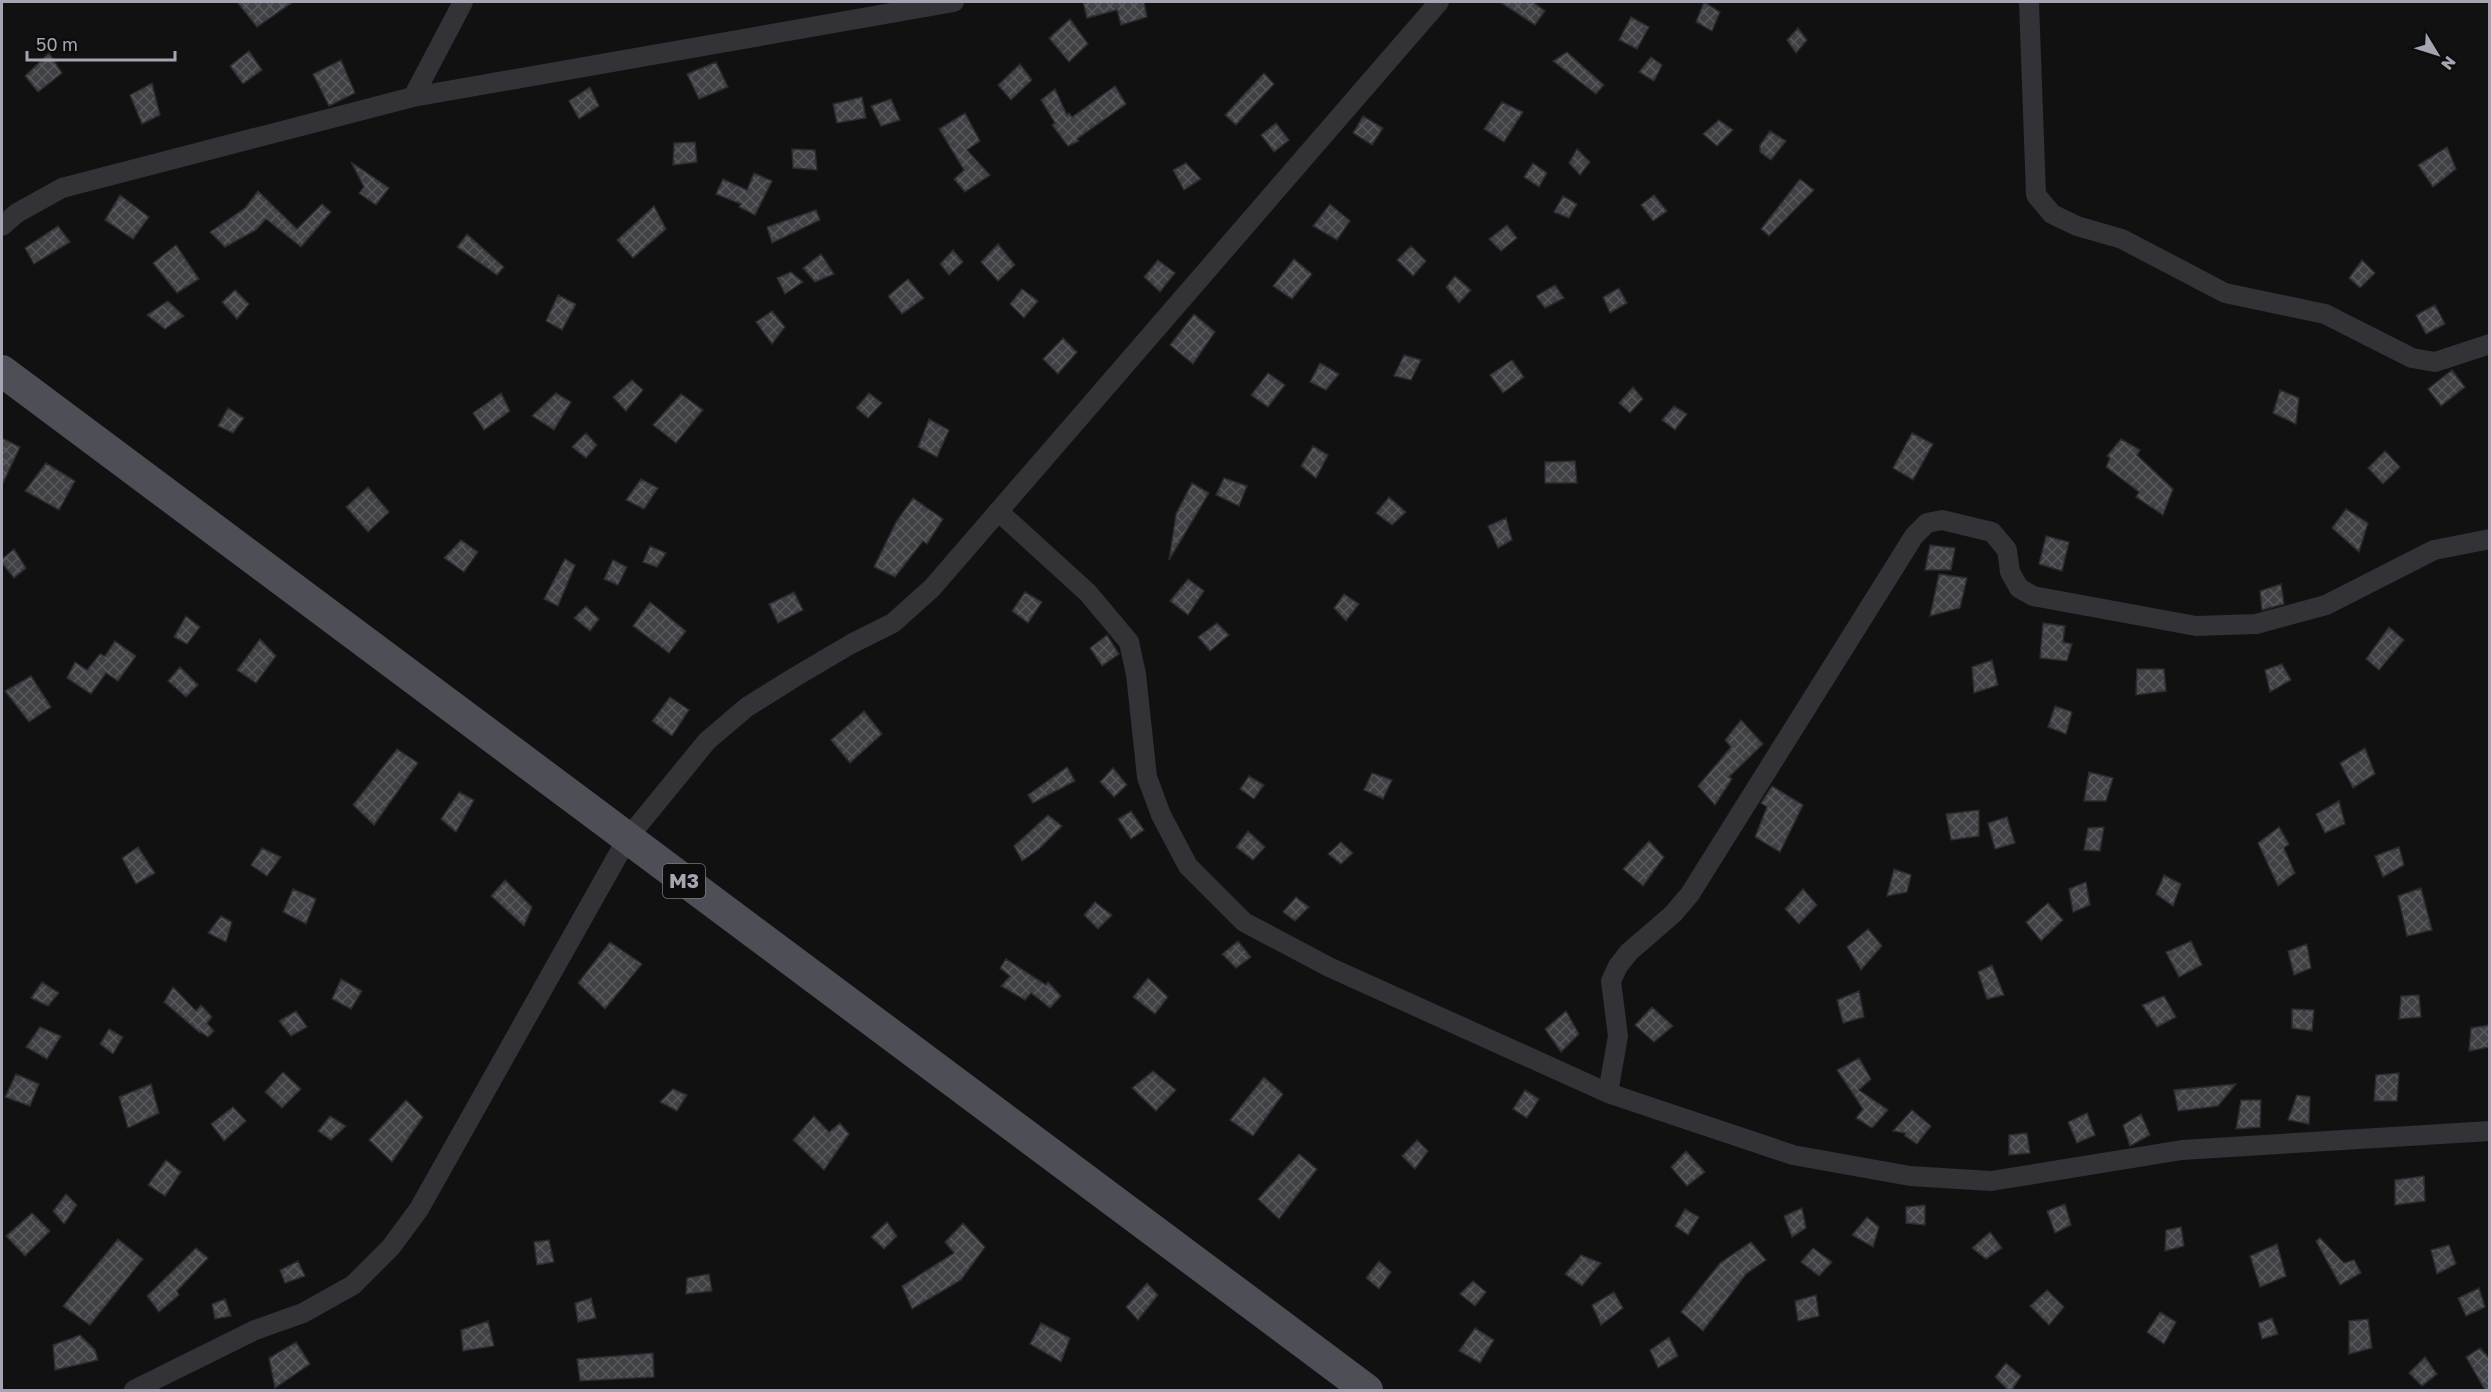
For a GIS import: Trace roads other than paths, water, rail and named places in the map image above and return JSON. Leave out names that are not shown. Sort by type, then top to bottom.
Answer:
[{"type":"main road","name":"M3","points":[[2,371],[1367,1390]]},
{"type":"street","points":[[413,97],[462,2]]},
{"type":"street","points":[[2,226],[16,213],[62,188],[413,97],[954,2]]},
{"type":"street","points":[[134,1390],[245,1334],[303,1313],[353,1286],[391,1247],[419,1209],[627,839],[707,741],[747,707],[851,644],[893,623],[932,588],[1439,2]]},
{"type":"street","points":[[2030,2],[2037,195],[2052,214],[2077,226],[2122,239],[2225,293],[2325,314],[2412,358],[2435,362],[2490,344]]},
{"type":"street","points":[[998,511],[1088,593],[1129,642],[1137,674],[1147,777],[1161,815],[1188,866],[1244,922],[1329,967],[1608,1093],[1793,1155],[1910,1176],[1991,1181],[2182,1150],[2490,1131]]},
{"type":"street","points":[[1608,1093],[1618,1036],[1611,981],[1618,966],[1629,952],[1673,914],[1690,894],[1914,536],[1927,523],[1942,520],[1992,532],[2007,550],[2010,572],[2019,588],[2033,596],[2196,626],[2256,624],[2326,605],[2434,550],[2490,539]]}]
